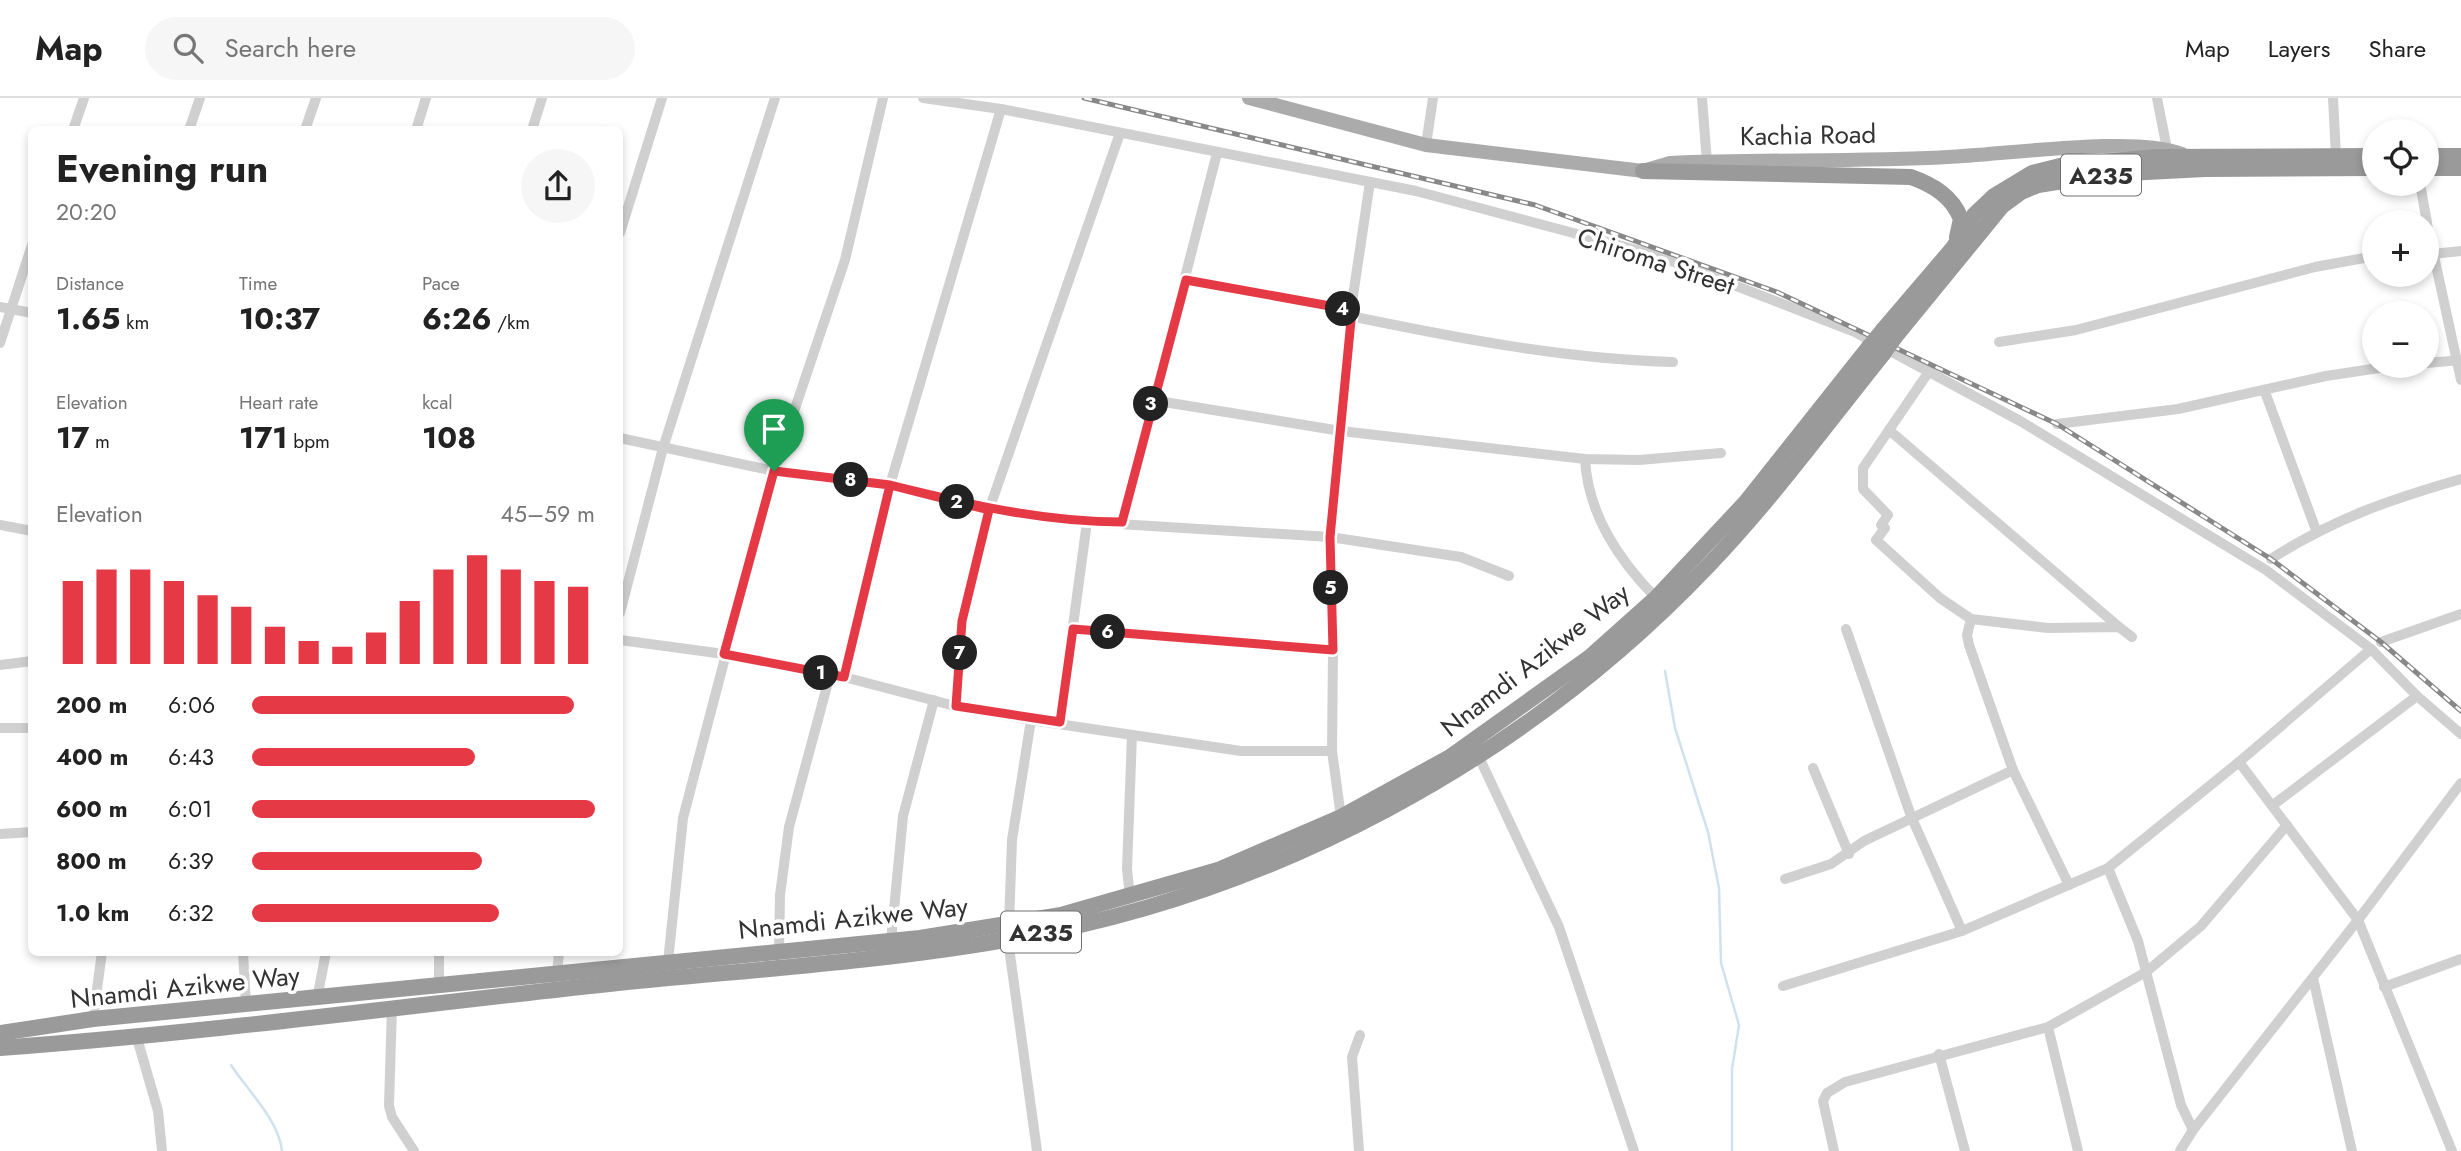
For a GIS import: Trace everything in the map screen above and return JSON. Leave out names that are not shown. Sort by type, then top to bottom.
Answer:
[{"type":"highway","name":"Kachia Road","points":[[2187,156],[2362,156]]},
{"type":"highway","name":"Nnamdi Azikwe Way","points":[[0,1048],[137,1038],[1009,932],[1131,913],[1262,868],[1379,814],[1478,755],[1565,695],[1684,590],[1756,513],[1953,248],[1974,215],[1994,196],[2032,173],[2103,161],[2187,156]]},
{"type":"highway","points":[[2439,156],[2461,156]]},
{"type":"highway","name":"A235","points":[[1889,333],[2002,206],[2021,192],[2038,185],[2075,177],[2165,170],[2362,168]]},
{"type":"highway","points":[[2439,168],[2461,168]]},
{"type":"highway","points":[[1643,172],[1911,177],[1941,192],[1957,211],[1961,225],[1953,248]]},
{"type":"highway","name":"Nnamdi Azikwe Way","points":[[0,1033],[93,1019],[439,987],[668,962],[1009,932],[1218,870],[1341,817],[1450,757],[1513,715],[1590,657],[1656,598],[1746,502],[1876,350]]},
{"type":"main road","name":"Kachia Road","points":[[1249,98],[1426,145],[1643,172],[1670,163],[1947,158],[2123,147],[2167,149],[2187,156]]},
{"type":"street","points":[[74,126],[84,98]]},
{"type":"street","points":[[190,126],[200,98]]},
{"type":"street","points":[[306,126],[316,98]]},
{"type":"street","points":[[417,126],[426,98]]},
{"type":"street","points":[[534,126],[542,98]]},
{"type":"street","points":[[623,223],[662,98]]},
{"type":"street","points":[[623,601],[663,448],[775,98]]},
{"type":"street","points":[[668,962],[683,818],[774,471],[845,260],[883,98]]},
{"type":"street","name":"Chiroma Street","points":[[923,98],[1001,109],[1370,181],[1656,255],[1855,332],[1930,370],[2266,570],[2376,645],[2417,696],[2461,734]]},
{"type":"street","points":[[1426,145],[1433,98]]},
{"type":"street","points":[[1702,98],[1707,162]]},
{"type":"street","points":[[2157,98],[2167,149]]},
{"type":"street","points":[[2333,98],[2336,156]]},
{"type":"street","points":[[844,677],[890,485],[1001,109]]},
{"type":"street","points":[[956,706],[962,621],[989,510],[1120,133]]},
{"type":"street","points":[[1122,522],[1217,153]]},
{"type":"street","points":[[1341,817],[1332,751],[1330,537],[1351,313],[1370,181]]},
{"type":"street","points":[[2439,249],[2461,251]]},
{"type":"street","points":[[0,343],[4,308],[28,254]]},
{"type":"street","points":[[1999,342],[2076,330],[2315,267],[2362,258]]},
{"type":"street","points":[[1186,280],[1486,343],[1622,361],[1672,362]]},
{"type":"street","points":[[2439,283],[2459,360],[2461,380]]},
{"type":"street","points":[[4,308],[28,312]]},
{"type":"street","points":[[2439,362],[2459,360]]},
{"type":"street","points":[[1930,370],[1863,468],[1863,489],[1888,515],[1881,525],[1885,528],[1876,540],[1931,591],[1971,619],[2048,628],[2119,627]]},
{"type":"street","points":[[2057,424],[2178,409],[2362,371]]},
{"type":"street","points":[[2264,392],[2316,530]]},
{"type":"street","points":[[1152,400],[1341,431],[1585,459],[1639,460],[1721,453]]},
{"type":"street","points":[[1889,429],[2132,637]]},
{"type":"street","points":[[623,439],[774,471],[890,485],[989,510],[1087,522],[1122,522],[1330,537],[1461,557],[1509,576]]},
{"type":"street","points":[[1585,459],[1592,500],[1608,538],[1637,579],[1656,598]]},
{"type":"street","points":[[2271,559],[2316,530],[2394,498],[2461,480]]},
{"type":"street","points":[[1060,722],[1087,522]]},
{"type":"street","points":[[0,526],[28,530]]},
{"type":"street","points":[[1783,986],[1962,931],[2108,868],[2239,762],[2376,645],[2461,614]]},
{"type":"street","points":[[1971,619],[1967,635],[1969,645],[2013,770],[2069,885]]},
{"type":"street","points":[[1073,629],[1333,650]]},
{"type":"street","points":[[1846,629],[1911,817],[1962,931]]},
{"type":"street","points":[[623,640],[724,654],[844,677],[956,706],[1031,720],[1060,722],[1241,751],[1332,751]]},
{"type":"street","points":[[0,665],[28,662]]},
{"type":"street","points":[[779,952],[780,895],[789,827],[830,675]]},
{"type":"street","points":[[2273,805],[2417,696]]},
{"type":"street","points":[[891,941],[903,816],[934,700]]},
{"type":"street","points":[[1031,720],[1012,840],[1009,932],[1037,1151]]},
{"type":"street","points":[[0,728],[28,728]]},
{"type":"street","points":[[1130,896],[1127,869],[1132,735]]},
{"type":"street","points":[[1478,755],[1559,927],[1634,1151]]},
{"type":"street","points":[[2239,762],[2358,920],[2452,1151]]},
{"type":"street","points":[[1813,768],[1849,854]]},
{"type":"street","points":[[1786,879],[1831,864],[1864,841],[2013,770]]},
{"type":"street","points":[[2180,1151],[2193,1130],[2358,920],[2461,783]]},
{"type":"street","points":[[1834,1151],[1824,1115],[1823,1101],[1826,1093],[1845,1082],[1939,1054],[2048,1027],[2146,972],[2201,926],[2287,825]]},
{"type":"street","points":[[0,834],[28,832]]},
{"type":"street","points":[[2108,868],[2138,941],[2181,1105],[2193,1130]]},
{"type":"street","points":[[93,1019],[101,956]]},
{"type":"street","points":[[243,956],[246,1005]]},
{"type":"street","points":[[317,999],[325,956]]},
{"type":"street","points":[[439,956],[439,987]]},
{"type":"street","points":[[557,974],[559,956]]},
{"type":"street","points":[[2384,987],[2461,959]]},
{"type":"street","points":[[2313,978],[2352,1151]]},
{"type":"street","points":[[392,1007],[389,1106],[392,1117],[415,1151]]},
{"type":"street","points":[[2048,1027],[2078,1151]]},
{"type":"street","points":[[1359,1151],[1352,1057],[1360,1035]]},
{"type":"street","points":[[137,1038],[158,1111],[162,1151]]},
{"type":"street","points":[[1939,1054],[1965,1151]]},
{"type":"waterway","points":[[1665,671],[1675,728],[1708,832],[1719,888],[1721,963],[1739,1025],[1732,1069],[1732,1151]]},
{"type":"waterway","points":[[231,1065],[269,1117],[280,1139],[282,1151]]},
{"type":"railway","points":[[1084,98],[1535,205],[1777,292],[2057,424],[2271,559],[2381,642],[2461,711]]},
{"type":"route","points":[[774,471],[724,654],[844,677],[890,485],[989,510],[1087,522],[1122,522],[1152,400],[1186,280],[1352,310],[1330,537],[1333,650],[1073,629],[1060,722],[1031,720],[956,706],[962,621],[989,510],[890,485],[774,471]]}]
